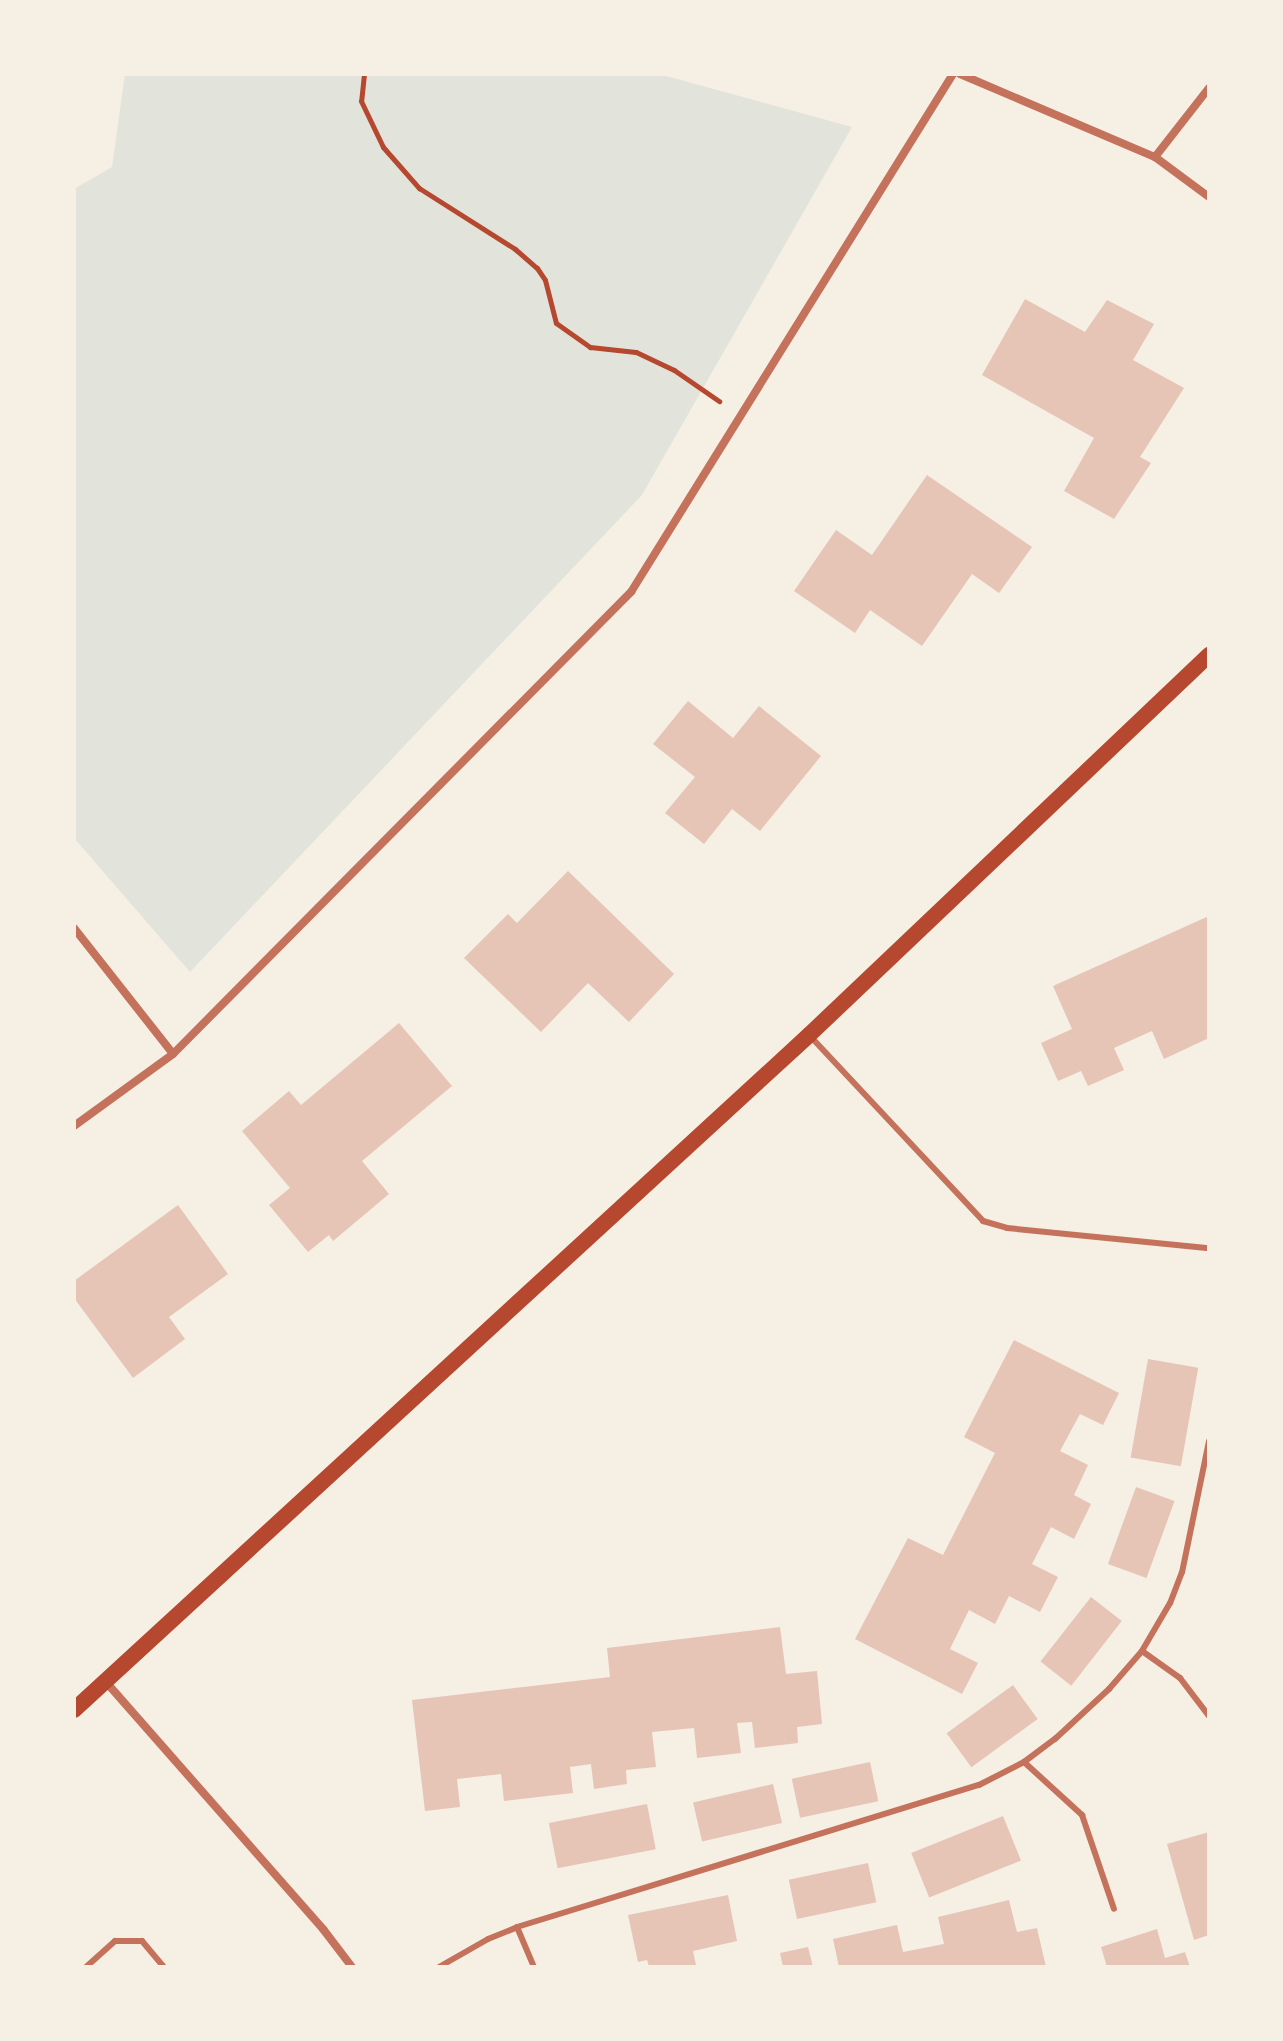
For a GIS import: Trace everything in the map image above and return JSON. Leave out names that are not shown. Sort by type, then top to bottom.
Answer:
[{"type":"main road","points":[[74,1710],[809,1035],[1209,655]]},
{"type":"street","points":[[74,1126],[173,1054],[631,592],[953,74]]},
{"type":"street","points":[[960,74],[1155,157],[1209,197]]},
{"type":"street","points":[[1155,157],[1209,88]]},
{"type":"street","points":[[74,928],[173,1054]]},
{"type":"street","points":[[105,1681],[323,1929],[352,1967]]},
{"type":"lane","points":[[809,1035],[983,1221],[1007,1228],[1209,1248]]},
{"type":"lane","points":[[439,1967],[488,1939],[517,1927],[932,1802],[979,1785],[1024,1762],[1101,1697],[1142,1651],[1170,1603],[1182,1572],[1209,1441]]},
{"type":"lane","points":[[1142,1651],[1180,1678],[1209,1716]]},
{"type":"lane","points":[[1024,1762],[1082,1815],[1114,1909]]},
{"type":"lane","points":[[517,1927],[534,1967]]},
{"type":"lane","points":[[86,1967],[115,1941],[142,1941],[164,1967]]},
{"type":"path","points":[[364,74],[361,101],[383,147],[419,188],[527,258],[545,280],[556,323],[590,347],[636,352],[674,370],[740,417]]},
{"type":"shaded area","points":[[125,74],[659,74],[852,127],[642,495],[190,972],[74,838],[74,189],[112,167]]},
{"type":"building","points":[[1025,299],[1085,332],[1107,300],[1154,324],[1133,360],[1184,388],[1140,457],[1151,463],[1114,519],[1064,491],[1094,438],[982,375]]},
{"type":"building","points":[[927,475],[1032,547],[999,593],[972,574],[922,646],[870,610],[855,633],[794,591],[836,530],[872,555]]},
{"type":"building","points":[[688,701],[733,738],[759,706],[821,756],[760,831],[732,809],[704,844],[665,813],[695,777],[653,744]]},
{"type":"building","points":[[568,871],[674,974],[629,1022],[588,983],[541,1032],[464,958],[508,914],[517,923]]},
{"type":"building","points":[[1209,916],[1209,1038],[1164,1059],[1152,1031],[1114,1048],[1124,1070],[1088,1086],[1081,1071],[1058,1081],[1041,1043],[1072,1029],[1053,986]]},
{"type":"building","points":[[399,1023],[452,1086],[362,1161],[389,1194],[333,1241],[329,1235],[308,1252],[269,1205],[290,1188],[242,1131],[289,1091],[301,1105]]},
{"type":"building","points":[[178,1205],[228,1274],[169,1317],[185,1339],[133,1378],[74,1298],[74,1281]]},
{"type":"building","points":[[1014,1340],[1119,1393],[1103,1425],[1080,1414],[1060,1451],[1088,1465],[1074,1495],[1091,1504],[1074,1539],[1051,1527],[1032,1564],[1058,1577],[1040,1612],[1009,1596],[995,1624],[969,1610],[950,1649],[978,1663],[962,1694],[855,1639],[908,1538],[943,1555],[995,1453],[964,1437]]},
{"type":"building","points":[[1148,1359],[1198,1368],[1181,1466],[1131,1457]]},
{"type":"building","points":[[1136,1487],[1175,1501],[1146,1578],[1108,1564]]},
{"type":"building","points":[[1091,1597],[1122,1621],[1071,1686],[1041,1662]]},
{"type":"building","points":[[780,1627],[786,1674],[817,1671],[822,1724],[797,1727],[798,1743],[755,1748],[752,1722],[737,1723],[741,1753],[697,1758],[694,1728],[652,1732],[656,1767],[626,1770],[627,1784],[594,1789],[591,1764],[570,1767],[573,1793],[504,1801],[501,1774],[457,1779],[460,1807],[425,1811],[412,1700],[610,1677],[607,1648]]},
{"type":"building","points":[[1013,1685],[1038,1719],[971,1767],[947,1733]]},
{"type":"building","points":[[870,1762],[878,1801],[800,1818],[792,1779]]},
{"type":"building","points":[[773,1784],[782,1823],[702,1841],[693,1802]]},
{"type":"building","points":[[647,1804],[656,1849],[558,1868],[549,1823]]},
{"type":"building","points":[[1003,1816],[1021,1861],[929,1898],[911,1853]]},
{"type":"building","points":[[1209,1832],[1209,1935],[1194,1940],[1167,1844]]},
{"type":"building","points":[[868,1863],[876,1902],[797,1919],[789,1880]]},
{"type":"building","points":[[728,1895],[737,1941],[693,1951],[696,1965],[688,1967],[649,1967],[647,1960],[638,1962],[628,1915]]},
{"type":"building","points":[[1009,1900],[1017,1932],[1037,1928],[1046,1967],[839,1967],[833,1939],[897,1925],[903,1952],[944,1944],[938,1917]]},
{"type":"building","points":[[1157,1929],[1165,1958],[1185,1952],[1190,1967],[1107,1967],[1101,1947]]},
{"type":"building","points":[[808,1947],[813,1967],[783,1967],[780,1953]]}]
